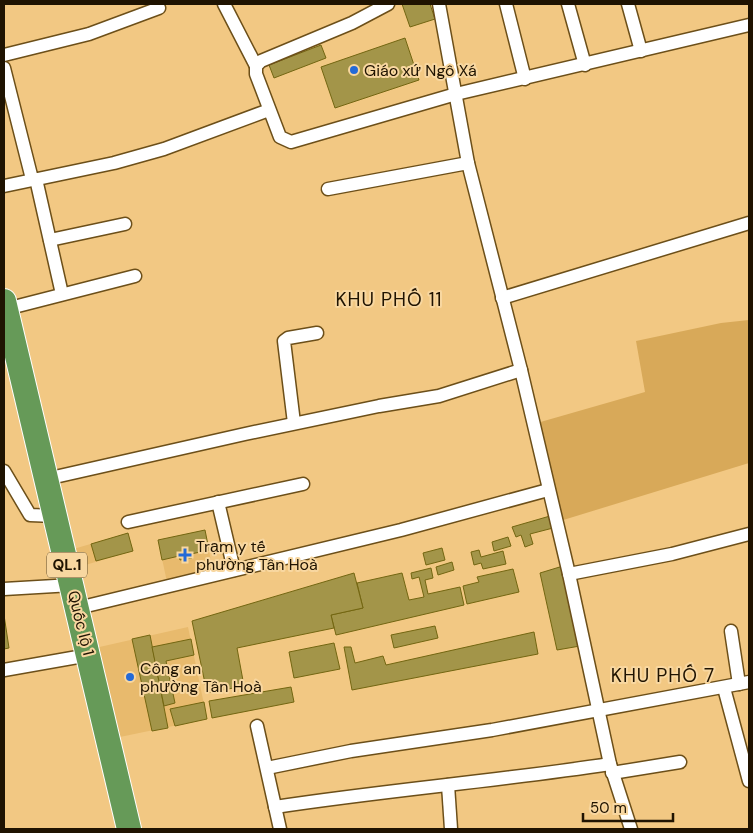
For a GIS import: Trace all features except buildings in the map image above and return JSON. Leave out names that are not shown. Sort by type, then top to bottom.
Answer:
[{"type":"highway","name":"Quốc lộ 1","points":[[5,305],[90,655],[129,829]]},
{"type":"street","points":[[224,4],[256,66],[256,74],[280,138],[291,142],[456,94],[749,25]]},
{"type":"street","points":[[439,4],[468,163],[521,370],[569,574],[611,768],[631,829]]},
{"type":"street","points":[[506,4],[525,79]]},
{"type":"street","points":[[568,4],[585,65]]},
{"type":"street","points":[[628,4],[641,51]]},
{"type":"street","points":[[256,66],[261,61],[352,23],[379,6]]},
{"type":"street","points":[[4,55],[89,34],[159,8]]},
{"type":"street","points":[[4,68],[50,240],[62,294]]},
{"type":"street","points":[[4,186],[114,163],[164,149],[269,110]]},
{"type":"street","points":[[328,189],[468,163]]},
{"type":"street","points":[[502,298],[749,223]]},
{"type":"street","points":[[50,240],[125,224]]},
{"type":"street","points":[[5,305],[62,294],[135,276]]},
{"type":"street","points":[[294,423],[284,341],[288,338],[317,333]]},
{"type":"street","points":[[46,479],[294,423],[439,396],[521,370]]},
{"type":"street","points":[[4,471],[30,515],[55,516]]},
{"type":"street","points":[[128,522],[303,484]]},
{"type":"street","points":[[78,608],[401,530],[548,490]]},
{"type":"street","points":[[218,502],[234,570]]},
{"type":"street","points":[[569,574],[672,554],[749,534]]},
{"type":"street","points":[[4,589],[72,585]]},
{"type":"street","points":[[267,768],[351,751],[492,730],[744,683],[730,631]]},
{"type":"street","points":[[4,670],[90,655]]},
{"type":"street","points":[[724,688],[749,781]]},
{"type":"street","points":[[257,726],[280,829]]},
{"type":"street","points":[[275,807],[358,794],[680,762]]},
{"type":"street","points":[[448,785],[451,829]]},
{"type":"shaded area","points":[[749,320],[749,463],[560,521],[537,423],[645,392],[636,341],[721,323]]},
{"type":"shaded area","name":"Trạm y tế phường Tân Hoà","points":[[205,530],[213,571],[167,582],[158,540]]},
{"type":"shaded area","points":[[128,533],[133,551],[75,568],[70,550]]},
{"type":"shaded area","points":[[188,627],[207,719],[115,738],[95,648]]},
{"type":"place","name":"Giáo xứ Ngô Xá","points":[[354,70]]},
{"type":"place","name":"Trạm y tế phường Tân Hoà","points":[[185,555]]},
{"type":"place","name":"Công an phường Tân Hoà","points":[[130,677]]},
{"type":"district","name":"KHU PHỐ 11","points":[[389,299]]},
{"type":"district","name":"KHU PHỐ 7","points":[[663,675]]}]
